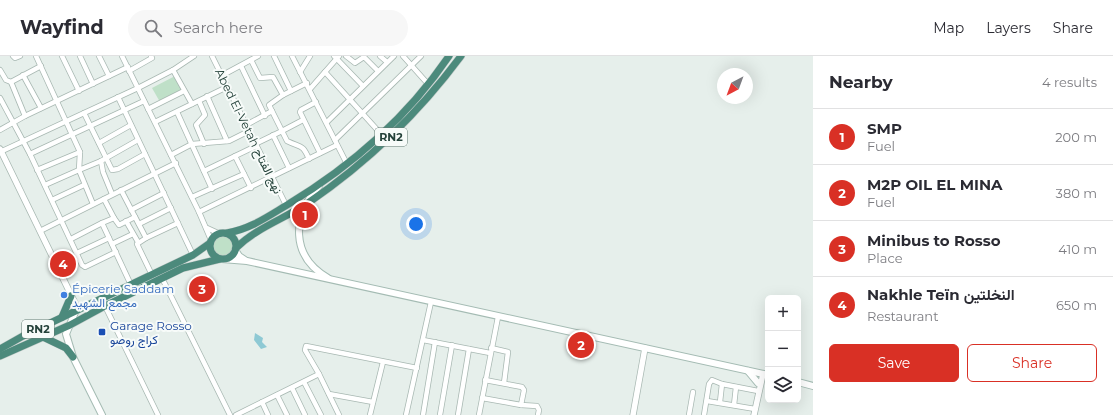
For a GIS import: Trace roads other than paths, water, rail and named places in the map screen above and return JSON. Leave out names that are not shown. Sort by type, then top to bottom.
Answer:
[{"type":"highway","name":"RN2","points":[[235,249],[247,238],[307,204],[352,171],[392,136],[428,99],[461,56]]},
{"type":"highway","name":"RN2","points":[[227,233],[249,227],[286,206],[323,182],[347,164],[382,134],[412,104],[428,84],[446,57]]},
{"type":"highway","points":[[218,233],[227,233],[234,239],[235,249],[231,256],[221,259],[211,252],[210,242],[218,233]]},
{"type":"highway","name":"RN2","points":[[0,349],[76,310],[193,255],[210,242]]},
{"type":"highway","name":"RN2","points":[[0,356],[70,325],[105,306],[193,264],[221,259]]},
{"type":"highway","points":[[62,317],[71,296]]},
{"type":"highway","points":[[43,337],[66,348],[73,357]]},
{"type":"main road","points":[[323,182],[307,204],[298,228],[301,245],[307,258],[317,270],[333,280]]},
{"type":"main road","points":[[235,249],[239,256],[247,261]]},
{"type":"main road","points":[[221,259],[247,261],[645,348],[748,371],[764,375],[759,382],[748,371]]},
{"type":"main road","points":[[76,310],[66,334],[73,357],[102,415]]},
{"type":"main road","points":[[801,383],[813,386]]},
{"type":"street","points":[[13,56],[16,58],[20,56]]},
{"type":"street","points":[[37,56],[80,152],[79,170],[93,204]]},
{"type":"street","points":[[62,56],[79,91]]},
{"type":"street","points":[[80,56],[93,84]]},
{"type":"street","points":[[99,56],[109,76]]},
{"type":"street","points":[[122,56],[207,228],[210,242]]},
{"type":"street","points":[[76,310],[71,296],[40,231],[0,151],[23,142],[138,88],[173,70],[187,58],[194,56]]},
{"type":"street","name":"Abed El-Vetah نهج الفتاح","points":[[213,56],[221,76],[286,206]]},
{"type":"street","points":[[221,76],[258,56]]},
{"type":"street","points":[[274,56],[291,91]]},
{"type":"street","points":[[292,56],[327,122],[347,164]]},
{"type":"street","points":[[300,72],[310,56]]},
{"type":"street","points":[[346,56],[355,64],[364,57],[378,71]]},
{"type":"street","points":[[380,56],[387,62]]},
{"type":"street","points":[[327,122],[394,56]]},
{"type":"street","points":[[403,56],[428,84]]},
{"type":"street","points":[[199,212],[272,178],[336,143],[421,56]]},
{"type":"street","points":[[0,130],[41,108],[153,57]]},
{"type":"street","points":[[310,89],[336,57],[363,86]]},
{"type":"street","points":[[251,60],[260,78],[273,77],[283,95]]},
{"type":"street","points":[[11,82],[41,66]]},
{"type":"street","points":[[241,66],[265,116]]},
{"type":"street","points":[[0,70],[1,76],[11,82],[25,116]]},
{"type":"street","points":[[173,70],[192,104]]},
{"type":"street","points":[[325,72],[382,134]]},
{"type":"street","points":[[24,75],[41,108]]},
{"type":"street","points":[[307,83],[283,95],[270,103],[269,106],[288,141],[301,145],[309,159]]},
{"type":"street","points":[[154,122],[227,87]]},
{"type":"street","points":[[148,109],[184,91]]},
{"type":"street","points":[[207,96],[227,141]]},
{"type":"street","points":[[118,97],[193,255]]},
{"type":"street","points":[[0,98],[12,123],[30,154],[82,264],[85,267],[116,252]]},
{"type":"street","points":[[30,154],[144,101]]},
{"type":"street","points":[[199,101],[205,115],[196,125],[204,144]]},
{"type":"street","points":[[316,102],[300,111],[320,153]]},
{"type":"street","points":[[246,125],[272,111]]},
{"type":"street","points":[[177,112],[212,189]]},
{"type":"street","points":[[84,113],[110,166],[114,171],[145,154]]},
{"type":"street","points":[[204,171],[303,120]]},
{"type":"street","points":[[99,143],[131,125]]},
{"type":"street","points":[[171,155],[192,144],[227,141],[249,131]]},
{"type":"street","points":[[273,135],[289,168]]},
{"type":"street","points":[[45,185],[101,160],[138,140]]},
{"type":"street","points":[[37,170],[80,152]]},
{"type":"street","points":[[235,156],[251,188]]},
{"type":"street","points":[[101,160],[103,172],[112,194]]},
{"type":"street","points":[[40,231],[176,163]]},
{"type":"street","points":[[192,197],[244,174]]},
{"type":"street","points":[[52,200],[84,184]]},
{"type":"street","points":[[121,190],[146,238]]},
{"type":"street","points":[[131,210],[164,193]]},
{"type":"street","points":[[104,199],[118,226],[135,217]]},
{"type":"street","points":[[139,224],[171,208]]},
{"type":"street","points":[[71,238],[114,218]]},
{"type":"street","points":[[126,222],[138,242],[136,246],[152,275]]},
{"type":"street","points":[[102,223],[131,285]]},
{"type":"street","points":[[138,242],[178,223]]},
{"type":"street","points":[[207,228],[218,233]]},
{"type":"street","points":[[112,244],[133,234]]},
{"type":"street","points":[[77,253],[109,238]]},
{"type":"street","points":[[162,278],[230,415]]},
{"type":"street","points":[[406,415],[418,368],[431,302]]},
{"type":"street","points":[[105,306],[158,415]]},
{"type":"street","points":[[479,415],[498,317]]},
{"type":"street","points":[[423,340],[490,354]]},
{"type":"street","points":[[423,415],[435,342]]},
{"type":"street","points":[[440,415],[452,345]]},
{"type":"street","points":[[339,415],[319,374],[305,350],[306,346],[418,368]]},
{"type":"street","points":[[491,348],[508,352],[504,383]]},
{"type":"street","points":[[633,415],[645,348]]},
{"type":"street","points":[[458,415],[470,349]]},
{"type":"street","points":[[370,415],[383,362]]},
{"type":"street","points":[[236,415],[319,374]]},
{"type":"street","points":[[707,401],[734,404],[754,412],[759,382],[764,375]]},
{"type":"street","points":[[485,380],[524,388],[521,405]]},
{"type":"street","points":[[704,415],[711,380],[736,387],[758,390]]},
{"type":"street","points":[[304,382],[321,415]]},
{"type":"street","points":[[720,402],[722,384]]},
{"type":"street","points":[[734,404],[736,387]]},
{"type":"street","points":[[292,388],[305,415]]},
{"type":"street","points":[[689,415],[693,392]]},
{"type":"street","points":[[278,394],[287,415]]},
{"type":"street","points":[[329,394],[373,402]]},
{"type":"street","points":[[482,398],[521,405],[537,406],[540,410],[538,415]]},
{"type":"street","points":[[262,402],[268,415]]},
{"type":"water","points":[[255,333],[263,338],[262,342],[267,347],[261,349],[254,340]]},
{"type":"place","name":"SMP","points":[[305,215]]},
{"type":"place","name":"Nakhle Teïn النخلتين","points":[[63,264]]},
{"type":"place","name":"Minibus to Rosso","points":[[202,289]]},
{"type":"place","name":"Épicerie Saddam مجمع الشهيد","points":[[64,295]]},
{"type":"place","name":"Garage Rosso كراج روصو","points":[[102,332]]},
{"type":"place","name":"M2P OIL EL MINA","points":[[581,345]]}]
